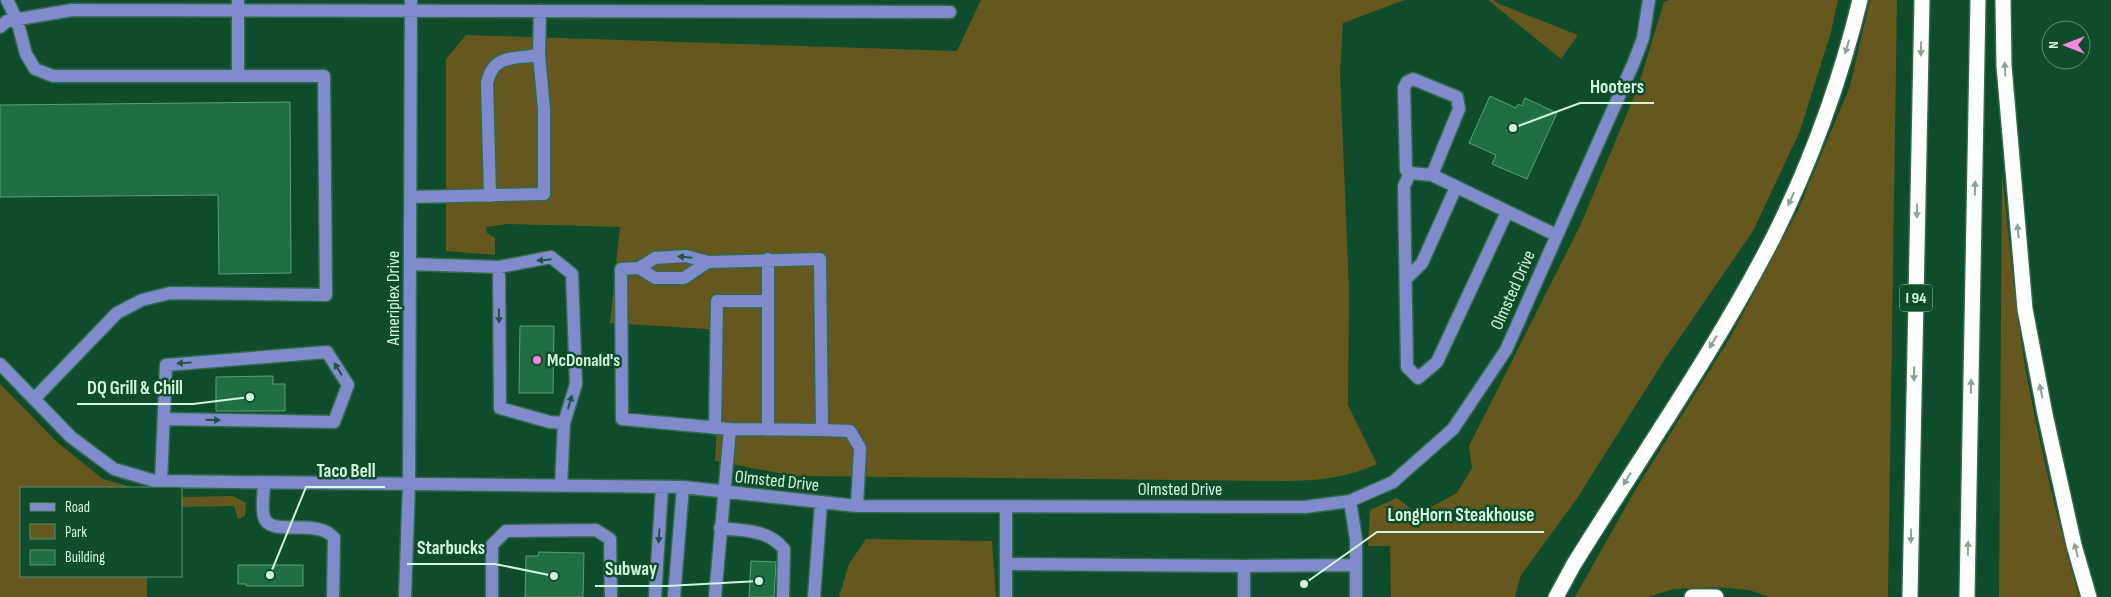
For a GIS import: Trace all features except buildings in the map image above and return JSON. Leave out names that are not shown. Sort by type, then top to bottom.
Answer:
[{"type":"highway","points":[[1556,597],[1574,564],[1732,312],[1773,238],[1826,115],[1860,0]]},
{"type":"highway","name":"I 94","points":[[1910,597],[1922,0]]},
{"type":"highway","points":[[1967,597],[1978,0]]},
{"type":"highway","points":[[2003,0],[2004,66],[2025,309],[2047,424],[2074,544],[2089,597]]},
{"type":"highway","points":[[1692,597],[1716,597]]},
{"type":"street","points":[[7,0],[17,20],[26,54],[35,69],[53,76],[324,76],[326,295],[170,293],[142,300],[117,313],[34,399]]},
{"type":"street","name":"Olmsted Drive","points":[[0,364],[70,437],[114,469],[161,480],[662,487],[857,506],[1305,507],[1350,501],[1392,482],[1452,429],[1506,350],[1634,62],[1643,38],[1648,0]]},
{"type":"street","points":[[238,5],[238,76]]},
{"type":"street","points":[[0,27],[7,22],[72,10],[238,5],[412,5],[540,11],[625,6],[761,6],[950,12]]},
{"type":"street","name":"Ameriplex Drive","points":[[405,597],[409,483],[412,5]]},
{"type":"street","points":[[410,197],[544,194],[544,109],[539,55],[540,11]]},
{"type":"street","points":[[490,196],[487,83],[490,70],[498,61],[539,55]]},
{"type":"street","points":[[1432,175],[1458,109],[1457,97],[1414,79],[1407,82],[1404,88],[1406,170],[1410,173],[1432,175],[1556,235]]},
{"type":"street","points":[[1410,173],[1404,186],[1408,367],[1418,378],[1437,362],[1507,212]]},
{"type":"street","points":[[1406,279],[1422,263],[1456,187]]},
{"type":"street","points":[[822,430],[820,259],[708,262],[686,256],[654,258],[639,268],[621,269],[622,419],[730,429],[850,431],[860,448],[857,506]]},
{"type":"street","points":[[410,264],[499,267],[551,258],[572,274],[576,384],[564,423],[561,486]]},
{"type":"street","points":[[768,259],[768,430]]},
{"type":"street","points":[[639,268],[655,278],[684,278],[708,262]]},
{"type":"street","points":[[499,267],[500,408],[550,422],[564,423]]},
{"type":"street","points":[[715,428],[717,301],[768,301]]},
{"type":"street","points":[[161,480],[166,365],[328,352],[348,385],[334,422],[164,419]]},
{"type":"street","points":[[715,597],[730,429]]},
{"type":"street","points":[[264,482],[264,518],[268,524],[277,527],[322,528],[329,531],[334,538],[333,597]]},
{"type":"street","points":[[655,597],[662,487]]},
{"type":"street","points":[[674,597],[683,488]]},
{"type":"street","points":[[1350,501],[1356,539],[1356,597]]},
{"type":"street","points":[[814,597],[821,503]]},
{"type":"street","points":[[1006,507],[1006,597]]},
{"type":"street","points":[[720,528],[762,532],[775,539],[784,549],[783,597]]},
{"type":"street","points":[[492,597],[492,545],[506,531],[596,530],[610,538],[611,597]]},
{"type":"street","points":[[1006,564],[1356,565]]},
{"type":"street","points":[[1244,566],[1244,597]]},
{"type":"green space","points":[[981,0],[1405,0],[1343,23],[1340,72],[1349,290],[1348,405],[1377,464],[1343,476],[1284,481],[795,476],[715,461],[723,330],[610,323],[620,227],[508,224],[486,227],[487,233],[495,238],[495,255],[446,251],[446,59],[466,35],[957,51]]},
{"type":"green space","points":[[1488,0],[1494,0],[1497,3],[1578,35],[1561,59]]},
{"type":"green space","points":[[1669,0],[1838,0],[1831,32],[1800,131],[1753,231],[1665,359],[1576,500],[1521,575],[1515,597],[1391,597],[1390,546],[1368,546],[1370,510],[1397,498],[1418,514],[1457,493],[1472,468],[1469,446],[1580,226],[1638,87],[1664,2]]},
{"type":"green space","points":[[1870,0],[1897,0],[1888,597],[1769,597],[1749,590],[1716,587],[1673,589],[1648,597],[1575,597],[1634,492],[1731,336],[1798,210],[1850,86]]},
{"type":"green space","points":[[2002,172],[2015,297],[2026,372],[2050,485],[2079,597],[1999,597]]},
{"type":"green space","points":[[0,384],[58,443],[103,479],[131,487],[20,487],[20,577],[147,577],[147,597],[0,597]]},
{"type":"green space","points":[[233,496],[246,503],[245,516],[238,519],[234,506],[182,507],[182,497]]},
{"type":"green space","points":[[866,539],[992,541],[996,597],[839,597],[849,564]]},
{"type":"place","name":"Hooters","points":[[1513,128]]},
{"type":"place","name":"McDonald's","points":[[537,360]]},
{"type":"place","name":"DQ Grill & Chill","points":[[250,397]]},
{"type":"place","name":"Taco Bell","points":[[270,575]]},
{"type":"place","name":"Starbucks","points":[[554,576]]},
{"type":"place","name":"Subway","points":[[759,581]]},
{"type":"place","name":"LongHorn Steakhouse","points":[[1304,584]]}]
